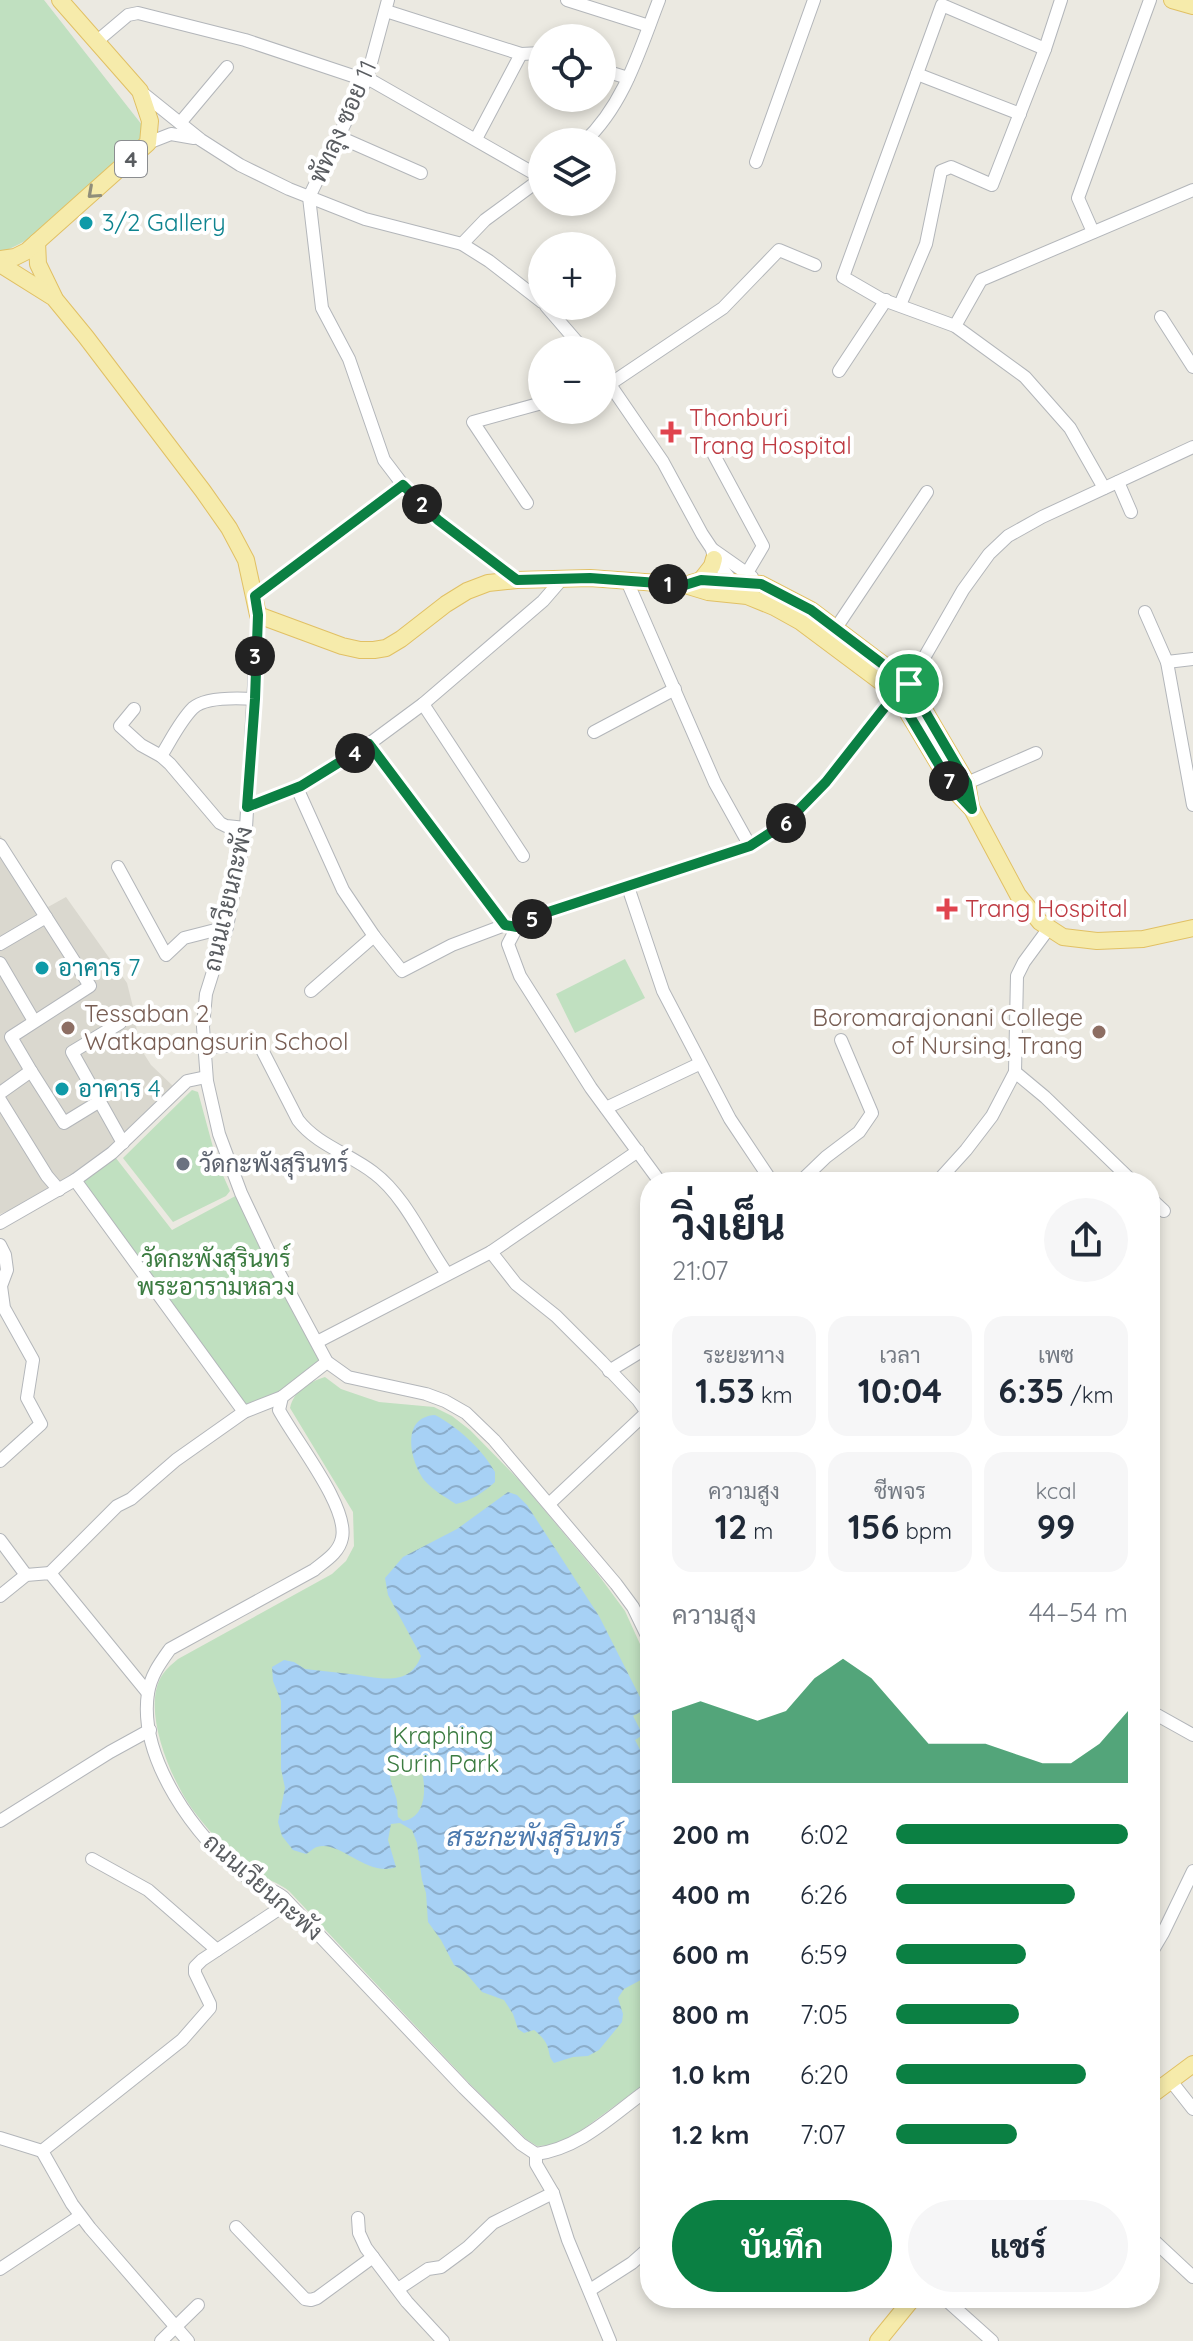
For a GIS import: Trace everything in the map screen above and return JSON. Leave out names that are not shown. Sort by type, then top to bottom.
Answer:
[{"type":"main road","points":[[60,0],[80,24]]},
{"type":"main road","points":[[77,0],[80,24]]},
{"type":"main road","points":[[1172,0],[1193,6]]},
{"type":"main road","name":"4","points":[[0,261],[15,257],[37,242],[148,143],[150,121],[140,91],[80,24]]},
{"type":"main road","points":[[37,242],[38,264],[54,298]]},
{"type":"main road","name":"ถนนเวียนกะพัง","points":[[0,261],[54,298],[167,442],[229,528],[246,560],[258,615]]},
{"type":"main road","points":[[693,583],[713,554]]},
{"type":"main road","points":[[258,615],[342,646],[374,650],[386,648],[446,604],[488,583],[590,578],[761,584],[811,610],[836,628],[902,689],[967,783],[972,809]]},
{"type":"main road","points":[[693,583],[708,592],[747,596],[774,607],[902,689],[954,790],[972,809],[1018,895],[1040,922],[1063,937],[1097,941],[1143,939],[1193,928]]},
{"type":"main road","points":[[1160,2089],[1193,2064]]},
{"type":"main road","points":[[878,2341],[905,2308]]},
{"type":"street","points":[[567,0],[649,26]]},
{"type":"street","points":[[597,128],[609,115],[628,78],[659,0]]},
{"type":"street","points":[[756,162],[814,0]]},
{"type":"street","points":[[900,305],[926,244],[941,171],[951,167],[992,185],[1061,0]]},
{"type":"street","points":[[1093,232],[1078,198],[1150,0]]},
{"type":"street","points":[[387,5],[521,54],[528,54]]},
{"type":"street","name":"พัทลุง ซอย 11","points":[[309,197],[366,79],[387,5]]},
{"type":"street","points":[[1045,49],[942,5],[843,277],[886,300],[955,326],[1025,377],[1070,428],[1104,488]]},
{"type":"street","points":[[96,42],[128,15],[138,13],[245,40],[366,79],[528,170]]},
{"type":"street","points":[[476,139],[521,54]]},
{"type":"street","points":[[180,123],[227,67]]},
{"type":"street","points":[[616,74],[628,78]]},
{"type":"street","points":[[917,74],[1020,114]]},
{"type":"street","points":[[140,91],[201,140],[240,165],[365,219],[462,244],[528,291]]},
{"type":"street","points":[[148,143],[171,134],[201,140]]},
{"type":"street","points":[[337,136],[421,173]]},
{"type":"street","points":[[462,244],[485,220],[528,188]]},
{"type":"street","points":[[955,326],[981,280],[1193,190]]},
{"type":"street","points":[[309,197],[322,308],[349,359],[384,460],[403,485],[438,520],[517,580]]},
{"type":"street","points":[[616,374],[723,308],[779,250],[815,265]]},
{"type":"street","points":[[839,371],[886,300]]},
{"type":"street","points":[[1161,317],[1193,367]]},
{"type":"street","points":[[558,320],[572,336]]},
{"type":"street","points":[[616,396],[663,462],[731,582],[747,596]]},
{"type":"street","points":[[527,503],[473,422],[528,407]]},
{"type":"street","points":[[297,788],[343,890],[402,971],[452,945],[750,846],[787,822],[826,782],[902,689],[963,590],[989,554],[1008,536],[1193,447]]},
{"type":"street","points":[[714,455],[763,546],[747,573]]},
{"type":"street","points":[[1118,482],[1131,512]]},
{"type":"street","points":[[255,596],[403,485]]},
{"type":"street","points":[[836,628],[927,492]]},
{"type":"street","points":[[713,554],[761,584]]},
{"type":"street","points":[[247,807],[297,788],[369,744],[423,704],[543,601],[562,579]]},
{"type":"street","points":[[627,581],[715,783],[750,846]]},
{"type":"street","points":[[1145,612],[1167,662],[1193,805]]},
{"type":"street","name":"ถนนเวียนกะพัง","points":[[258,615],[246,828],[227,927],[206,994],[203,1027],[206,1077],[219,1134],[241,1193],[327,1362]]},
{"type":"street","points":[[1167,662],[1193,659]]},
{"type":"street","points":[[594,732],[675,689]]},
{"type":"street","points":[[161,756],[185,718],[198,705],[237,698],[255,699]]},
{"type":"street","points":[[423,704],[523,856]]},
{"type":"street","points":[[134,709],[120,726],[141,745],[161,756],[220,823],[246,828]]},
{"type":"street","points":[[369,744],[511,926],[508,944],[520,976],[606,1108],[653,1172]]},
{"type":"street","points":[[967,783],[1036,753]]},
{"type":"street","points":[[0,845],[90,986],[11,1037],[64,1123],[100,1101]]},
{"type":"street","points":[[118,867],[166,955],[184,938],[227,927]]},
{"type":"street","points":[[628,887],[663,991],[730,1119],[765,1172]]},
{"type":"street","points":[[0,944],[46,917]]},
{"type":"street","points":[[946,1172],[992,1116],[1015,1072],[1017,976],[1049,928]]},
{"type":"street","points":[[311,991],[374,936]]},
{"type":"street","points":[[0,963],[34,1021]]},
{"type":"street","points":[[120,1023],[72,1052],[123,1143]]},
{"type":"street","points":[[810,1172],[859,1132],[872,1113],[841,1040]]},
{"type":"street","points":[[204,1048],[258,1042],[304,1129],[384,1182],[447,1274]]},
{"type":"street","points":[[606,1108],[699,1064]]},
{"type":"street","points":[[0,1093],[31,1071]]},
{"type":"street","points":[[1015,1072],[1123,1172]]},
{"type":"street","points":[[0,1223],[75,1180],[123,1143],[187,1081],[206,1077]]},
{"type":"street","points":[[0,1100],[59,1190]]},
{"type":"street","points":[[317,1342],[491,1252],[638,1151]]},
{"type":"street","points":[[75,1180],[244,1412]]},
{"type":"street","points":[[1160,1207],[1164,1211]]},
{"type":"street","points":[[0,1245],[7,1270],[1,1286],[4,1308],[33,1360],[27,1398],[41,1424],[0,1461]]},
{"type":"street","points":[[491,1252],[516,1284],[556,1316],[640,1405]]},
{"type":"street","points":[[609,1371],[640,1352]]},
{"type":"street","points":[[0,1596],[26,1575],[50,1573],[117,1506],[131,1499],[176,1460],[244,1412],[282,1397],[327,1362],[348,1377],[426,1394],[466,1413],[494,1440],[616,1584],[640,1621]]},
{"type":"street","name":"ถนนเวียนกะพัง","points":[[282,1397],[279,1410],[342,1516],[342,1538],[333,1556],[314,1570],[170,1649],[154,1671],[148,1693],[154,1748],[171,1789],[187,1817],[205,1838],[247,1877],[273,1890],[288,1903],[464,2088],[521,2144],[536,2154]]},
{"type":"street","points":[[549,1504],[640,1421]]},
{"type":"street","points":[[0,1540],[26,1575]]},
{"type":"street","points":[[50,1573],[148,1693]]},
{"type":"street","points":[[1160,1717],[1193,1735]]},
{"type":"street","points":[[0,1821],[150,1730]]},
{"type":"street","points":[[92,1859],[148,1890],[217,1950]]},
{"type":"street","points":[[1160,1938],[1193,1871]]},
{"type":"street","points":[[42,2151],[182,2040],[207,2013],[210,2004],[195,1967],[288,1903]]},
{"type":"street","points":[[1171,2081],[1193,2109]]},
{"type":"street","points":[[593,2341],[608,2337],[568,2240],[553,2193],[536,2164],[536,2154],[554,2152],[577,2141],[640,2095]]},
{"type":"street","points":[[0,2138],[42,2151],[80,2216],[188,2341]]},
{"type":"street","points":[[398,2289],[428,2269],[441,2267],[493,2223],[553,2193]]},
{"type":"street","points":[[0,2269],[80,2216]]},
{"type":"street","points":[[358,2218],[359,2233],[373,2257],[429,2328],[443,2341]]},
{"type":"street","points":[[236,2227],[305,2299],[317,2298],[373,2257]]},
{"type":"street","points":[[1160,2246],[1193,2277]]},
{"type":"street","points":[[590,2290],[640,2256]]},
{"type":"street","points":[[161,2341],[198,2305]]},
{"type":"street","points":[[955,2308],[992,2341]]},
{"type":"shaded area","name":"Tessaban 2 Watkapangsurin School","points":[[0,835],[48,907],[66,897],[127,983],[139,1046],[151,1065],[174,1087],[110,1151],[25,1204],[0,1214]]},
{"type":"green space","points":[[0,0],[44,0],[142,125],[142,141],[93,187],[57,219],[20,244],[2,252],[0,251]]},
{"type":"green space","points":[[625,959],[645,998],[575,1033],[556,994]]},
{"type":"green space","points":[[192,1090],[198,1092],[217,1162],[230,1191],[226,1196],[173,1222],[123,1158]]},
{"type":"green space","name":"วัดกะพังสุรินทร์ พระอารามหลวง","points":[[112,1153],[172,1230],[241,1193],[327,1362],[296,1384],[244,1412],[75,1180]]},
{"type":"green space","name":"Kraphing Surin Park","points":[[325,1377],[341,1389],[379,1402],[434,1407],[470,1430],[520,1481],[597,1573],[625,1611],[640,1644],[640,2087],[575,2135],[552,2145],[537,2146],[526,2139],[470,2084],[289,1891],[252,1871],[222,1844],[187,1801],[162,1748],[157,1728],[156,1692],[167,1670],[178,1659],[332,1574],[346,1561],[354,1546],[353,1512],[290,1408],[295,1396],[313,1381]]},
{"type":"water","points":[[435,1415],[469,1439],[495,1472],[495,1482],[462,1503],[456,1504],[432,1488],[415,1463],[412,1432],[417,1423]]},
{"type":"water","name":"สระกะพังสุรินทร์","points":[[508,1492],[517,1495],[527,1505],[599,1616],[640,1697],[640,1712],[633,1716],[640,1729],[640,1737],[635,1740],[640,1750],[640,1980],[624,1989],[618,1998],[622,2022],[599,2050],[588,2056],[554,2063],[540,2035],[534,2030],[524,2033],[518,2029],[504,2000],[482,1992],[465,1972],[454,1965],[428,1922],[426,1893],[412,1830],[400,1823],[391,1824],[388,1840],[396,1867],[385,1869],[326,1846],[306,1854],[293,1850],[282,1836],[278,1822],[285,1788],[281,1769],[281,1701],[273,1681],[272,1667],[284,1660],[305,1669],[381,1678],[409,1673],[421,1656],[388,1595],[385,1578],[403,1557],[457,1529]],"holes":[[[407,1759],[418,1762],[424,1787],[422,1805],[418,1813],[403,1821],[398,1817],[390,1774],[395,1766]]]},
{"type":"place","name":"3/2 Gallery","points":[[86,223]]},
{"type":"place","name":"Thonburi Trang Hospital","points":[[671,432]]},
{"type":"place","name":"Trang Hospital","points":[[947,909]]},
{"type":"place","name":"อาคาร 7","points":[[42,968]]},
{"type":"place","name":"Tessaban 2 Watkapangsurin School","points":[[68,1028]]},
{"type":"place","name":"Boromarajonani College of Nursing, Trang","points":[[1099,1032]]},
{"type":"place","name":"อาคาร 4","points":[[62,1089]]},
{"type":"place","name":"วัดกะพังสุรินทร์","points":[[183,1164]]},
{"type":"route","points":[[403,485],[438,520],[517,580],[590,578],[685,585],[701,580],[761,584],[811,610],[909,684],[967,783],[972,809],[954,790],[896,693],[826,782],[787,822],[750,846],[536,916],[517,927],[505,925],[369,744],[301,786],[247,807],[255,699],[258,615],[255,596],[403,485]]}]
